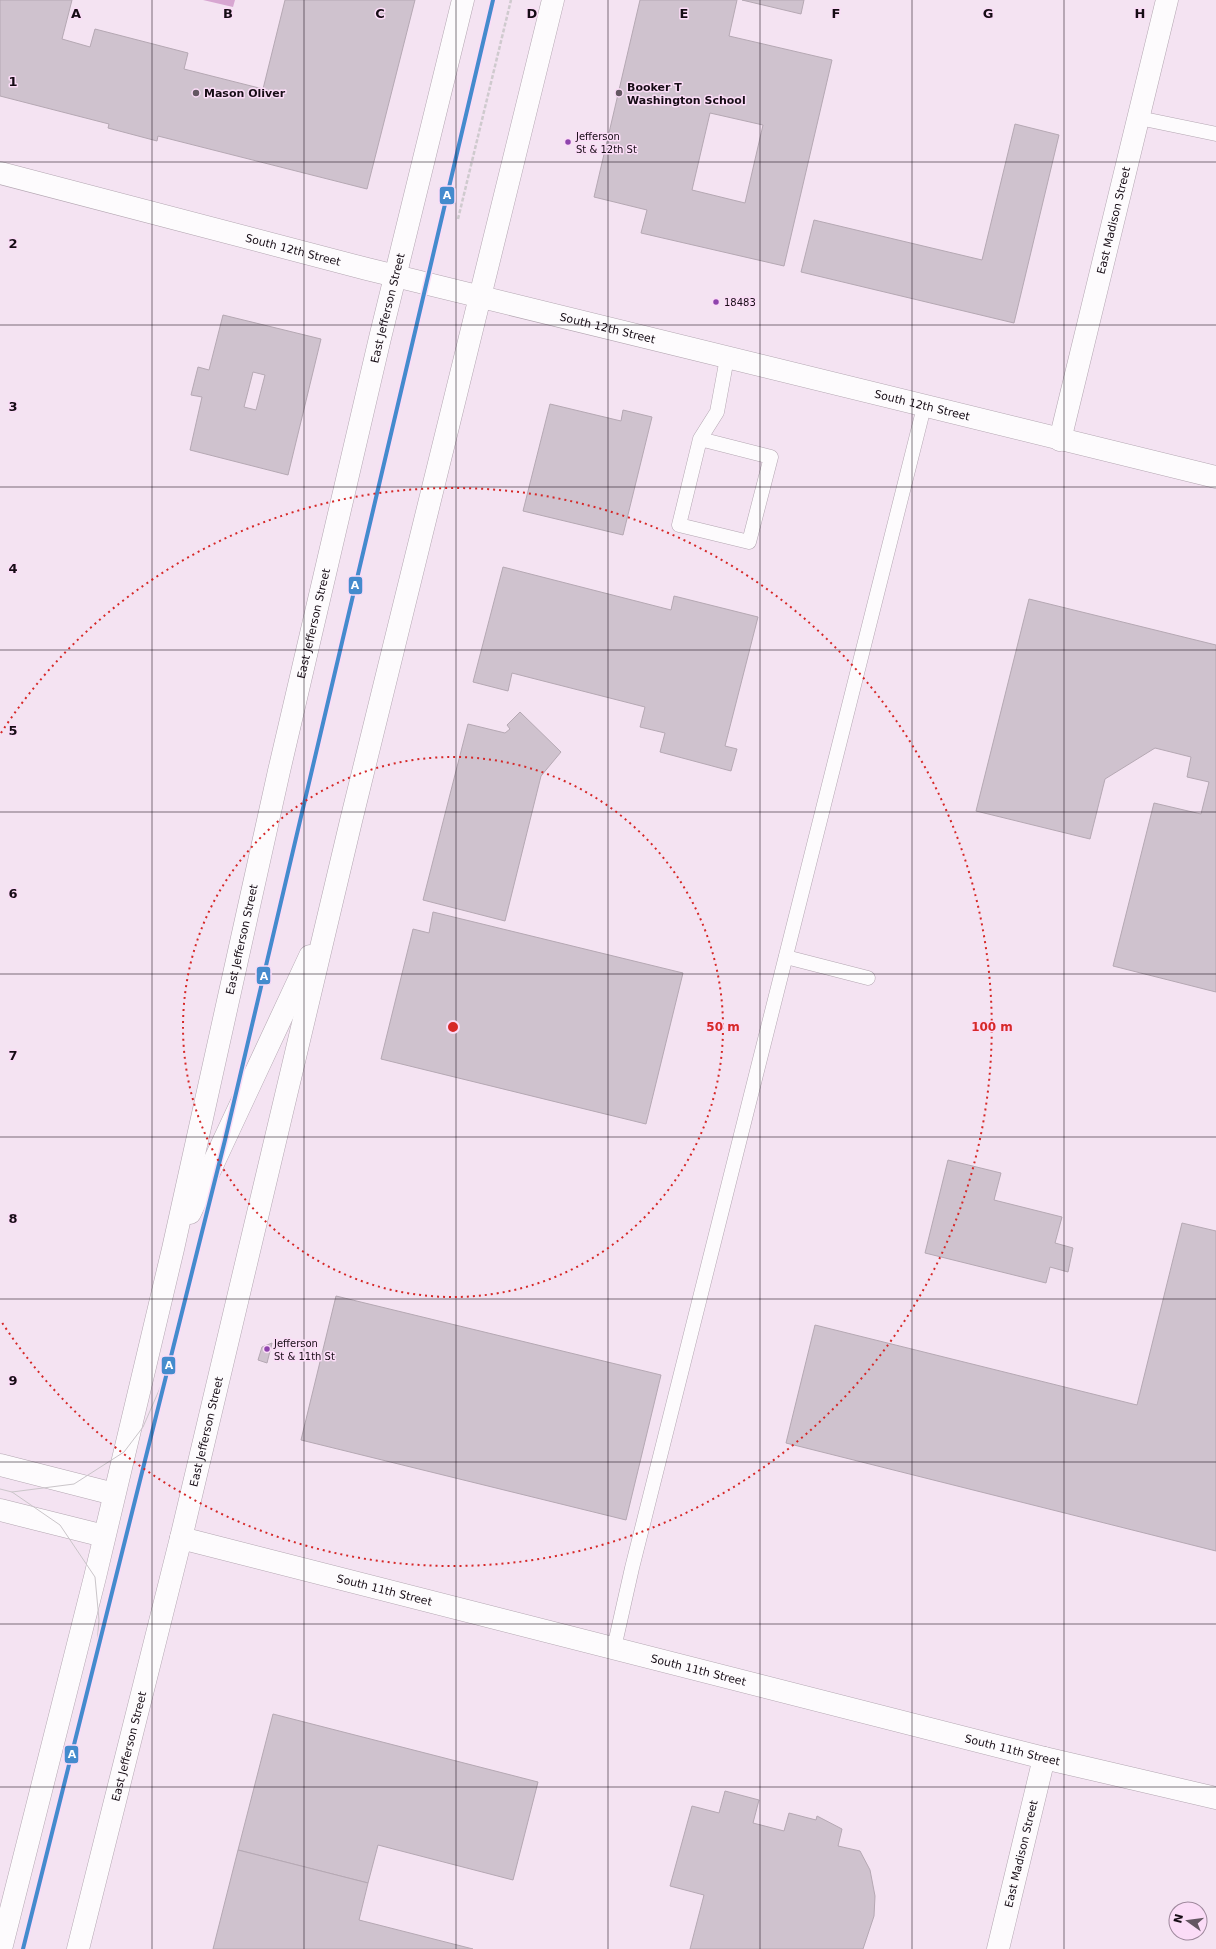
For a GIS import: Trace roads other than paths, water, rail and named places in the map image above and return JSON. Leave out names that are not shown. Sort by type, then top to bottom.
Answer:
[{"type":"main road","name":"East Jefferson Street","points":[[1,1949],[104,1536],[173,1249],[279,771],[395,276],[463,0]]},
{"type":"main road","name":"East Jefferson Street","points":[[78,1949],[181,1538],[329,914],[553,0]]},
{"type":"main road","name":"East Madison Street","points":[[1060,440],[1167,0]]},
{"type":"main road","name":"South 12th Street","points":[[0,173],[395,276],[1216,478]]},
{"type":"main road","name":"East Jefferson Street","points":[[173,1249],[329,914]]},
{"type":"main road","points":[[0,1465],[114,1494]]},
{"type":"main road","points":[[0,1510],[104,1536]]},
{"type":"main road","name":"South 11th Street","points":[[181,1538],[1044,1758],[1216,1798]]},
{"type":"main road","name":"East Madison Street","points":[[998,1949],[1044,1758]]},
{"type":"lane","points":[[1139,118],[1216,134]]},
{"type":"lane","points":[[700,439],[771,457],[749,542],[679,525],[700,439],[717,412],[727,358]]},
{"type":"lane","points":[[614,1648],[636,1553],[924,407]]},
{"type":"lane","points":[[786,958],[868,978]]},
{"type":"tram line","points":[[12,1492],[74,1484],[124,1452],[143,1427],[167,1372]]},
{"type":"tram line","points":[[0,1489],[12,1492],[60,1525],[95,1577],[99,1620],[95,1666]]},
{"type":"place","name":"Mason Oliver","points":[[196,93]]},
{"type":"place","name":"Booker T Washington School","points":[[619,93]]},
{"type":"place","name":"Jefferson St & 12th St","points":[[568,142]]},
{"type":"place","name":"18483","points":[[716,302]]},
{"type":"place","name":"Jefferson St & 11th St","points":[[267,1349]]}]
